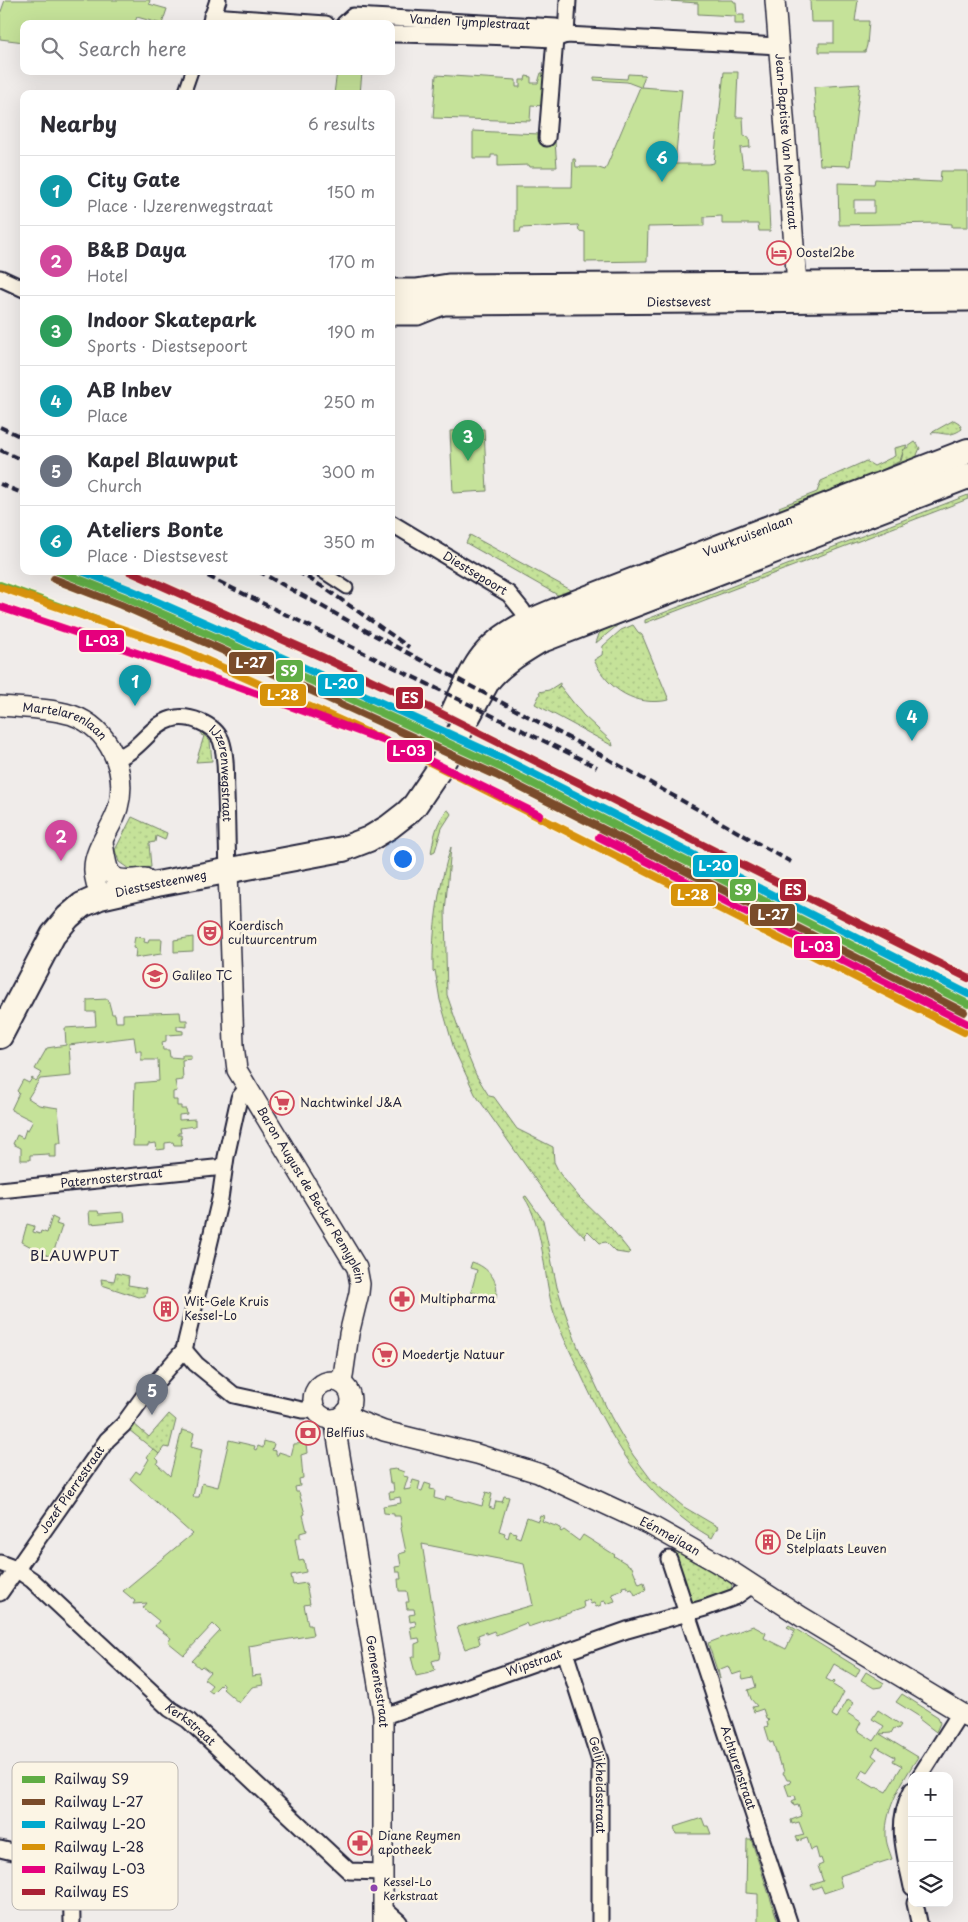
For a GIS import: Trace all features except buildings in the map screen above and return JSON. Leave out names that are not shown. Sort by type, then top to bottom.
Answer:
[{"type":"main road","name":"Diestsevest","points":[[449,295],[797,284],[968,282]]},
{"type":"main road","points":[[395,290],[416,290],[449,295]]},
{"type":"main road","name":"Diestsevest","points":[[449,295],[968,300]]},
{"type":"main road","points":[[395,303],[406,304],[449,295]]},
{"type":"main road","name":"Vuurkruisenlaan","points":[[534,632],[580,601],[968,451]]},
{"type":"main road","name":"Vuurkruisenlaan","points":[[534,632],[968,476]]},
{"type":"main road","name":"Diestsesteenweg","points":[[0,1036],[53,935],[62,923],[77,910],[100,898],[157,884],[343,849],[369,839],[407,814],[422,796],[438,771],[488,680],[495,671],[519,653],[534,632]]},
{"type":"street","points":[[218,0],[211,20],[270,20]]},
{"type":"street","points":[[547,138],[568,0]]},
{"type":"street","name":"Jean-Baptiste Van Monsstraat","points":[[775,0],[797,284]]},
{"type":"street","name":"Vanden Tymplestraat","points":[[348,20],[353,16],[556,27],[561,37]]},
{"type":"street","name":"Vanden Tymplestraat","points":[[395,34],[561,37],[778,46]]},
{"type":"street","points":[[185,90],[191,75]]},
{"type":"street","name":"Diestsevest","points":[[395,280],[412,280],[449,295]]},
{"type":"street","name":"Diestsevest","points":[[395,318],[418,317],[449,295]]},
{"type":"street","name":"Diestsepoort","points":[[395,525],[509,594],[518,604],[534,632]]},
{"type":"street","points":[[327,575],[348,588]]},
{"type":"street","name":"Martelarenlaan","points":[[0,706],[54,711],[75,716],[101,734],[116,758]]},
{"type":"street","name":"IJzerenwegstraat","points":[[116,758],[126,756],[162,722],[174,718],[195,720],[215,731],[222,743],[225,762],[228,871]]},
{"type":"street","points":[[100,898],[94,864],[116,814],[120,800],[121,780],[116,758]]},
{"type":"street","points":[[103,840],[106,866],[114,877],[124,881],[148,878],[157,884]]},
{"type":"street","name":"Baron August de Becker Remyplein","points":[[228,871],[235,1063],[237,1070],[357,1268],[360,1284],[336,1382],[320,1384],[315,1391],[313,1403],[315,1410]]},
{"type":"street","points":[[248,1087],[239,1098],[224,1167],[220,1199],[184,1350],[196,1364],[234,1395],[302,1410],[315,1410],[320,1416],[340,1416],[352,1402],[347,1388],[336,1382]]},
{"type":"street","name":"Paternosterstraat","points":[[0,1190],[224,1167]]},
{"type":"street","name":"Jozef Pierrestraat","points":[[0,1593],[107,1440],[123,1425],[148,1390],[184,1350]]},
{"type":"street","name":"Eénmeilaan","points":[[340,1416],[354,1419],[369,1426],[538,1472],[652,1526],[964,1715]]},
{"type":"street","name":"Gemeentestraat","points":[[340,1416],[340,1445],[383,1715],[383,1915]]},
{"type":"street","points":[[340,1445],[350,1434],[369,1426]]},
{"type":"street","points":[[669,1559],[687,1613]]},
{"type":"street","name":"Kerkstraat","points":[[0,1563],[16,1570],[45,1591],[163,1703],[188,1720],[349,1871],[384,1872]]},
{"type":"street","name":"Wipstraat","points":[[383,1715],[565,1652],[735,1597],[752,1585]]},
{"type":"street","name":"Achturenstraat","points":[[687,1613],[789,1922]]},
{"type":"street","name":"Gelijkheidsstraat","points":[[565,1652],[600,1761],[600,1922]]},
{"type":"street","points":[[923,1772],[964,1715]]},
{"type":"street","points":[[908,1797],[905,1802],[901,1827],[908,1865]]},
{"type":"street","points":[[916,1907],[919,1922]]},
{"type":"street","points":[[383,1915],[399,1922]]},
{"type":"green space","points":[[5,0],[150,0],[149,4],[167,9],[163,20],[148,20],[137,17],[136,20],[20,20],[20,42],[0,39],[0,14]]},
{"type":"green space","points":[[654,0],[733,0],[736,2],[737,15],[744,15],[744,24],[735,24],[735,16],[698,14],[698,3]]},
{"type":"green space","points":[[810,0],[858,0],[855,21],[869,21],[865,52],[819,52],[819,43],[834,43],[834,22],[811,22]]},
{"type":"green space","points":[[724,72],[738,72],[736,117],[743,117],[744,136],[749,137],[750,147],[740,148],[743,168],[767,168],[770,231],[759,231],[758,224],[722,224],[722,216],[704,217],[704,226],[648,227],[647,261],[585,262],[585,232],[579,231],[578,225],[521,228],[520,232],[515,232],[515,187],[572,187],[573,159],[575,159],[576,167],[596,167],[605,170],[640,87],[627,82],[594,80],[594,77],[627,79],[628,74],[645,75],[641,87],[682,90],[675,164],[709,164],[714,163]]},
{"type":"green space","points":[[541,73],[546,73],[544,106],[531,105],[530,121],[433,118],[436,75],[516,80],[516,87],[520,87],[520,80],[525,80],[526,76],[531,77],[531,83],[538,83]]},
{"type":"green space","points":[[336,75],[362,75],[360,90],[335,90]]},
{"type":"green space","points":[[860,84],[850,166],[820,165],[814,87]]},
{"type":"green space","points":[[473,131],[540,134],[540,141],[555,142],[557,167],[530,167],[529,165],[498,166],[498,155],[491,155],[491,158],[473,158]]},
{"type":"green space","points":[[941,171],[968,171],[968,227],[952,227],[952,224],[939,223],[839,225],[838,183],[874,184],[875,179],[940,182]],"holes":[[[854,200],[874,200],[874,213],[854,213]]]},
{"type":"green space","points":[[954,420],[959,423],[962,429],[953,434],[931,433]]},
{"type":"green space","points":[[484,429],[487,491],[453,493],[450,431]]},
{"type":"green space","points":[[915,442],[920,448],[917,455],[919,460],[853,487],[901,461],[904,449],[900,461],[852,485],[781,512],[779,507],[817,492],[821,481],[866,461],[874,466],[895,456],[894,448],[907,445],[905,449]]},
{"type":"green space","points":[[968,485],[968,489],[618,625],[596,643],[599,634],[606,626]]},
{"type":"green space","points":[[968,495],[968,499],[645,623],[645,620]]},
{"type":"green space","points":[[470,535],[571,590],[570,596],[563,598],[466,543]]},
{"type":"green space","points":[[633,625],[642,635],[669,700],[645,701],[624,694],[607,680],[594,660],[602,655],[603,646],[621,630]]},
{"type":"green space","points":[[560,683],[556,689],[560,686],[583,715],[612,742],[613,746],[535,704],[540,694],[539,692],[549,690]]},
{"type":"green space","points":[[202,733],[210,741],[212,761],[196,762],[204,736],[201,735]]},
{"type":"green space","points":[[447,810],[451,814],[442,828],[435,851],[431,853],[438,825]]},
{"type":"green space","points":[[132,817],[167,833],[165,840],[156,836],[155,842],[149,843],[151,867],[132,871],[119,862],[115,850]]},
{"type":"green space","points":[[451,847],[445,912],[447,995],[476,1075],[489,1096],[494,1097],[517,1129],[553,1147],[554,1162],[560,1174],[579,1197],[611,1228],[630,1252],[629,1254],[616,1252],[606,1242],[600,1243],[588,1231],[584,1235],[586,1239],[552,1203],[475,1094],[454,1049],[440,1000],[435,970],[433,972],[437,909]]},
{"type":"green space","points":[[135,937],[145,938],[144,942],[148,943],[149,939],[162,939],[161,954],[135,958],[136,949],[133,948]]},
{"type":"green space","points":[[193,937],[193,951],[174,952],[174,940]]},
{"type":"green space","points":[[108,999],[112,1014],[115,1014],[116,1022],[123,1022],[123,1014],[180,1012],[181,1020],[187,1020],[187,1027],[177,1026],[177,1030],[183,1031],[183,1034],[166,1035],[166,1041],[162,1042],[163,1050],[169,1050],[170,1057],[182,1058],[182,1055],[191,1055],[191,1059],[182,1060],[183,1080],[175,1081],[177,1091],[173,1092],[173,1100],[177,1100],[177,1106],[181,1106],[181,1109],[186,1109],[187,1114],[179,1115],[179,1120],[195,1119],[195,1126],[180,1128],[181,1133],[178,1133],[178,1135],[181,1135],[182,1145],[174,1145],[173,1142],[165,1143],[165,1149],[157,1150],[156,1143],[148,1144],[148,1146],[133,1146],[135,1083],[159,1081],[158,1060],[141,1060],[141,1051],[136,1051],[134,1037],[69,1045],[71,1076],[40,1079],[28,1098],[39,1105],[58,1108],[61,1143],[56,1143],[56,1157],[49,1157],[49,1154],[30,1155],[30,1160],[21,1160],[21,1148],[13,1144],[17,1135],[23,1138],[26,1129],[28,1130],[33,1121],[11,1110],[19,1093],[17,1091],[23,1080],[29,1083],[32,1078],[36,1081],[42,1073],[35,1069],[47,1048],[66,1045],[65,1028],[96,1026],[95,1012],[87,1012],[87,1000]]},
{"type":"green space","points":[[526,1196],[543,1220],[557,1287],[565,1312],[577,1345],[611,1417],[633,1455],[653,1482],[684,1507],[718,1527],[712,1538],[687,1522],[666,1504],[630,1463],[615,1441],[589,1392],[555,1317],[536,1222],[524,1197]]},
{"type":"green space","points":[[89,1211],[98,1211],[99,1214],[124,1212],[125,1221],[90,1224]]},
{"type":"green space","points":[[52,1217],[58,1220],[56,1224],[62,1226],[52,1257],[41,1253],[39,1259],[33,1256],[35,1249],[22,1242],[27,1224],[34,1226],[33,1232],[40,1234],[41,1231],[47,1233]]},
{"type":"green space","points":[[472,1262],[483,1267],[492,1275],[496,1286],[496,1298],[471,1292],[477,1270],[470,1268]]},
{"type":"green space","points":[[116,1273],[129,1276],[128,1285],[147,1288],[145,1296],[138,1297],[102,1285],[101,1279],[114,1281]]},
{"type":"green space","points":[[169,1414],[176,1420],[169,1448],[164,1447],[159,1454],[129,1430],[133,1423],[149,1437]]},
{"type":"green space","points":[[182,1430],[194,1433],[191,1447],[202,1450],[193,1497],[199,1497],[202,1483],[218,1487],[229,1440],[255,1446],[254,1449],[256,1450],[258,1446],[263,1448],[264,1441],[274,1444],[272,1450],[276,1451],[276,1455],[279,1452],[291,1456],[294,1444],[306,1443],[307,1453],[301,1455],[303,1478],[299,1479],[300,1486],[295,1487],[296,1492],[299,1492],[305,1514],[303,1515],[307,1531],[300,1533],[300,1538],[295,1539],[299,1561],[304,1560],[306,1572],[291,1575],[293,1585],[306,1583],[310,1604],[304,1605],[308,1625],[311,1625],[313,1635],[249,1646],[252,1676],[261,1675],[263,1685],[252,1687],[239,1703],[223,1689],[222,1683],[212,1693],[208,1690],[212,1685],[204,1679],[210,1672],[202,1666],[200,1668],[192,1661],[220,1631],[213,1624],[184,1655],[168,1642],[171,1638],[155,1626],[159,1621],[143,1608],[147,1603],[133,1604],[135,1601],[123,1591],[192,1534],[130,1479],[136,1471],[140,1474],[149,1459],[147,1457],[153,1449],[159,1454],[156,1458],[159,1461],[157,1464],[170,1476]]},
{"type":"green space","points":[[396,1469],[404,1472],[403,1476],[408,1477],[404,1490],[410,1489],[413,1480],[420,1482],[418,1490],[422,1491],[425,1483],[431,1485],[430,1489],[435,1490],[434,1498],[445,1501],[446,1496],[482,1506],[486,1492],[492,1494],[489,1507],[494,1509],[496,1501],[502,1502],[504,1496],[509,1497],[499,1531],[505,1533],[504,1536],[508,1538],[510,1531],[516,1533],[515,1536],[520,1538],[527,1517],[538,1521],[540,1515],[544,1516],[542,1521],[561,1528],[561,1532],[564,1530],[579,1541],[583,1535],[632,1567],[639,1584],[644,1582],[646,1590],[635,1595],[632,1589],[629,1590],[627,1586],[622,1587],[623,1590],[612,1594],[615,1601],[606,1604],[605,1601],[601,1602],[601,1605],[596,1607],[589,1600],[583,1602],[584,1608],[528,1627],[526,1623],[496,1635],[494,1631],[486,1634],[486,1632],[478,1635],[480,1644],[465,1649],[457,1627],[533,1605],[524,1564],[422,1544],[440,1652],[439,1659],[432,1661],[435,1670],[416,1676],[411,1657],[415,1657],[415,1644],[420,1642],[419,1638],[412,1639],[410,1627],[416,1626],[415,1621],[410,1622],[409,1615],[415,1614],[414,1609],[407,1609],[406,1602],[409,1602],[407,1591],[399,1591],[398,1579],[401,1579],[400,1572],[396,1572],[395,1567],[401,1566],[399,1554],[406,1552],[400,1516],[384,1513],[383,1506],[401,1503],[400,1497],[390,1499],[389,1492],[394,1492],[388,1470]]},
{"type":"green space","points":[[676,1550],[728,1580],[732,1585],[731,1591],[726,1595],[696,1603],[688,1598],[673,1553]]},
{"type":"green space","points":[[789,1625],[860,1669],[856,1677],[834,1664],[826,1679],[832,1682],[834,1680],[833,1685],[844,1692],[832,1715],[837,1718],[848,1699],[854,1703],[847,1713],[861,1722],[857,1730],[874,1741],[884,1726],[872,1719],[878,1710],[901,1725],[898,1729],[894,1728],[891,1733],[880,1734],[918,1757],[901,1785],[888,1815],[886,1839],[892,1859],[839,1876],[842,1887],[824,1893],[821,1886],[813,1889],[811,1885],[823,1881],[818,1866],[823,1864],[821,1858],[819,1859],[816,1848],[811,1850],[807,1838],[798,1841],[796,1837],[804,1835],[799,1822],[792,1824],[791,1820],[802,1816],[798,1805],[794,1806],[792,1801],[796,1799],[795,1795],[789,1796],[785,1785],[791,1783],[790,1780],[787,1780],[783,1774],[782,1765],[780,1765],[773,1742],[770,1743],[765,1727],[768,1726],[767,1721],[769,1719],[766,1718],[763,1709],[754,1712],[752,1707],[757,1706],[751,1699],[748,1690],[756,1687],[753,1677],[743,1679],[741,1672],[732,1675],[728,1666],[718,1670],[720,1679],[708,1643],[753,1626],[766,1633],[764,1638],[786,1649],[795,1631],[787,1627]],"holes":[[[877,1747],[895,1757],[893,1761],[902,1766],[886,1792],[858,1778],[863,1769],[868,1772],[877,1759],[872,1755]]]},
{"type":"green space","points":[[866,1672],[884,1683],[881,1687],[874,1688],[861,1680]]},
{"type":"green space","points":[[902,1694],[938,1717],[940,1723],[936,1732],[919,1719],[920,1717],[896,1702]]},
{"type":"green space","points":[[702,1818],[711,1834],[676,1834],[674,1827]]},
{"type":"green space","points":[[747,1839],[751,1839],[778,1922],[758,1922],[758,1894],[746,1893]]},
{"type":"railway","points":[[0,427],[20,436]]},
{"type":"railway","points":[[0,450],[20,459]]},
{"type":"railway","points":[[0,484],[20,492]]},
{"type":"railway","points":[[205,575],[597,767]]},
{"type":"railway","points":[[265,575],[601,755],[791,862]]},
{"type":"railway","points":[[303,575],[409,647]]},
{"type":"railway","points":[[539,774],[849,930]]},
{"type":"rail line","name":"S9","points":[[68,575],[124,597],[224,641],[500,767],[968,1004]]},
{"type":"rail line","name":"L-20","points":[[92,575],[228,633],[504,759],[968,994]]},
{"type":"rail line","name":"ES","points":[[138,575],[322,657],[428,707],[968,978]]},
{"type":"rail line","name":"L-27","points":[[54,579],[121,605],[496,775],[964,1012]]},
{"type":"rail line","name":"S9","points":[[0,585],[99,621]]},
{"type":"rail line","name":"L-28","points":[[0,587],[183,650],[404,749],[964,1032]]},
{"type":"rail line","name":"L-03","points":[[0,607],[241,688],[404,748],[539,815]]},
{"type":"rail line","name":"L-03","points":[[599,837],[968,1024]]},
{"type":"place","name":"Ateliers Bonte","points":[[662,182]]},
{"type":"place","name":"Oostel2be","points":[[779,253]]},
{"type":"place","name":"Indoor Skatepark","points":[[468,461]]},
{"type":"place","name":"City Gate","points":[[135,706]]},
{"type":"place","name":"AB Inbev","points":[[912,741]]},
{"type":"place","name":"B&B Daya","points":[[61,861]]},
{"type":"place","name":"Koerdisch cultuurcentrum","points":[[210,933]]},
{"type":"place","name":"Galileo TC","points":[[155,976]]},
{"type":"place","name":"Nachtwinkel J&A","points":[[282,1103]]},
{"type":"place","name":"Multipharma","points":[[402,1299]]},
{"type":"place","name":"Wit-Gele Kruis Kessel-Lo","points":[[166,1309]]},
{"type":"place","name":"Moedertje Natuur","points":[[385,1355]]},
{"type":"place","name":"Kapel Blauwput","points":[[152,1415]]},
{"type":"place","name":"Belfius","points":[[308,1433]]},
{"type":"place","name":"De Lijn Stelplaats Leuven","points":[[768,1542]]},
{"type":"place","name":"Diane Reymen apotheek","points":[[360,1843]]},
{"type":"place","name":"Kessel-Lo Kerkstraat","points":[[374,1888]]},
{"type":"district","name":"BLAUWPUT","points":[[75,1256]]}]
